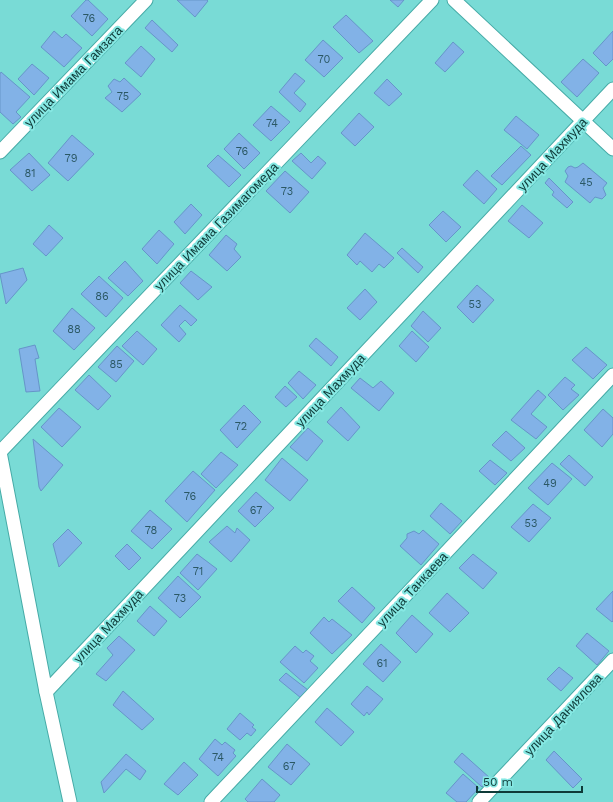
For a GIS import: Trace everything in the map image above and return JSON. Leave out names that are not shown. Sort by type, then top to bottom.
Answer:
[{"type":"street","name":"улица Имама Гамзата","points":[[0,152],[146,0]]},
{"type":"street","name":"улица Имама Газимагомеда","points":[[0,452],[432,0]]},
{"type":"street","points":[[454,0],[613,149]]},
{"type":"street","name":"улица Махмуда","points":[[46,692],[613,89]]},
{"type":"street","name":"улица Танкаева","points":[[211,802],[613,375]]},
{"type":"street","points":[[0,452],[4,491],[70,802]]},
{"type":"street","name":"улица Даниялова","points":[[479,802],[613,660]]},
{"type":"building","points":[[86,0],[88,0],[108,19],[92,36],[71,16]]},
{"type":"building","points":[[177,0],[207,0],[208,1],[195,17]]},
{"type":"building","points":[[390,0],[404,0],[398,7]]},
{"type":"building","points":[[346,15],[373,41],[359,53],[333,27]]},
{"type":"building","points":[[152,20],[178,45],[172,52],[145,28]]},
{"type":"building","points":[[54,31],[62,38],[66,34],[82,48],[64,67],[41,47]]},
{"type":"building","points":[[613,31],[613,59],[606,66],[593,53]]},
{"type":"building","points":[[323,40],[343,58],[324,77],[305,60]]},
{"type":"building","points":[[453,42],[464,52],[445,72],[435,63]]},
{"type":"building","points":[[141,46],[155,59],[141,77],[125,63]]},
{"type":"building","points":[[583,59],[599,73],[577,97],[561,82]]},
{"type":"building","points":[[32,64],[49,78],[34,95],[18,79]]},
{"type":"building","points":[[1,72],[30,97],[16,112],[21,117],[13,124],[0,112]]},
{"type":"building","points":[[295,73],[305,81],[294,93],[306,104],[300,112],[279,92]]},
{"type":"building","points":[[124,78],[141,94],[122,112],[105,98],[112,92],[108,86],[114,79],[120,82]]},
{"type":"building","points":[[387,79],[402,94],[389,106],[374,93]]},
{"type":"building","points":[[271,106],[290,122],[271,141],[253,125]]},
{"type":"building","points":[[359,113],[374,127],[355,146],[341,133]]},
{"type":"building","points":[[516,116],[539,135],[527,149],[504,130]]},
{"type":"building","points":[[239,133],[260,153],[244,169],[224,149]]},
{"type":"building","points":[[72,135],[94,154],[68,181],[48,163]]},
{"type":"building","points":[[521,146],[531,155],[502,185],[491,176]]},
{"type":"building","points":[[29,153],[50,175],[32,191],[10,170]]},
{"type":"building","points":[[301,153],[311,163],[318,156],[326,163],[312,179],[292,161]]},
{"type":"building","points":[[218,155],[241,175],[229,187],[207,166]]},
{"type":"building","points":[[583,163],[607,183],[603,188],[606,195],[602,199],[595,197],[590,203],[565,182],[568,176],[565,171],[568,167],[571,166],[575,168]]},
{"type":"building","points":[[477,170],[497,189],[484,204],[463,185]]},
{"type":"building","points":[[285,171],[309,192],[290,213],[266,191]]},
{"type":"building","points":[[549,178],[573,202],[567,208],[552,195],[554,192],[545,183]]},
{"type":"building","points":[[191,204],[202,215],[185,234],[174,222]]},
{"type":"building","points":[[522,205],[543,223],[529,238],[508,221]]},
{"type":"building","points":[[443,211],[461,227],[446,242],[429,225]]},
{"type":"building","points":[[49,225],[63,238],[46,256],[33,244]]},
{"type":"building","points":[[159,230],[174,244],[157,264],[142,249]]},
{"type":"building","points":[[365,233],[394,258],[384,268],[379,264],[372,272],[360,261],[357,265],[347,255]]},
{"type":"building","points":[[226,235],[237,244],[234,249],[241,257],[227,271],[209,255]]},
{"type":"building","points":[[402,248],[423,267],[418,273],[397,253]]},
{"type":"building","points":[[125,261],[143,281],[128,296],[108,278]]},
{"type":"building","points":[[23,268],[27,280],[6,304],[0,274]]},
{"type":"building","points":[[191,271],[212,287],[198,300],[180,283]]},
{"type":"building","points":[[99,276],[123,298],[106,317],[81,294]]},
{"type":"building","points":[[477,285],[494,300],[473,323],[457,307]]},
{"type":"building","points":[[365,289],[377,302],[360,320],[347,308]]},
{"type":"building","points":[[180,305],[197,320],[191,326],[185,320],[179,326],[186,334],[179,342],[161,325]]},
{"type":"building","points":[[72,308],[95,328],[74,350],[53,331]]},
{"type":"building","points":[[423,311],[441,328],[428,342],[411,326]]},
{"type":"building","points":[[137,331],[157,349],[143,365],[122,346]]},
{"type":"building","points":[[412,331],[429,347],[416,362],[399,346]]},
{"type":"building","points":[[316,338],[338,357],[331,366],[309,346]]},
{"type":"building","points":[[35,345],[39,358],[35,359],[40,391],[26,392],[19,349]]},
{"type":"building","points":[[117,346],[134,361],[116,382],[98,367]]},
{"type":"building","points":[[586,347],[607,365],[593,379],[572,360]]},
{"type":"building","points":[[299,371],[316,385],[303,399],[288,383]]},
{"type":"building","points":[[89,375],[111,396],[98,410],[75,390]]},
{"type":"building","points":[[565,377],[575,385],[571,389],[579,395],[563,410],[548,395]]},
{"type":"building","points":[[360,378],[373,388],[381,381],[394,393],[379,411],[351,388]]},
{"type":"building","points":[[285,386],[297,397],[286,407],[275,397]]},
{"type":"building","points":[[538,390],[546,397],[531,414],[547,427],[536,439],[511,420]]},
{"type":"building","points":[[244,405],[261,422],[237,448],[220,430]]},
{"type":"building","points":[[341,407],[360,427],[348,441],[327,422]]},
{"type":"building","points":[[59,408],[81,427],[62,447],[41,427]]},
{"type":"building","points":[[603,409],[613,418],[613,434],[602,447],[584,430]]},
{"type":"building","points":[[308,428],[323,441],[307,461],[290,447]]},
{"type":"building","points":[[506,431],[525,448],[511,461],[492,445]]},
{"type":"building","points":[[33,439],[63,465],[41,491],[39,487]]},
{"type":"building","points":[[221,452],[238,465],[216,488],[201,474]]},
{"type":"building","points":[[569,455],[593,477],[585,486],[560,464]]},
{"type":"building","points":[[282,458],[308,480],[290,501],[265,480]]},
{"type":"building","points":[[490,460],[507,473],[495,485],[479,471]]},
{"type":"building","points":[[552,463],[572,479],[548,505],[528,488]]},
{"type":"building","points":[[193,471],[215,490],[187,522],[165,501]]},
{"type":"building","points":[[256,492],[274,508],[255,527],[238,511]]},
{"type":"building","points":[[441,503],[462,521],[450,534],[430,516]]},
{"type":"building","points":[[533,504],[551,518],[529,542],[511,527]]},
{"type":"building","points":[[150,510],[172,529],[152,549],[131,531]]},
{"type":"building","points":[[227,526],[235,533],[237,528],[250,540],[231,562],[209,542]]},
{"type":"building","points":[[68,529],[82,543],[59,567],[53,544]]},
{"type":"building","points":[[423,530],[439,544],[421,565],[400,546],[407,538],[407,534],[414,531],[419,534]]},
{"type":"building","points":[[127,544],[141,558],[129,570],[115,556]]},
{"type":"building","points":[[197,554],[217,569],[198,590],[180,573]]},
{"type":"building","points":[[473,554],[497,573],[483,589],[459,568]]},
{"type":"building","points":[[178,576],[201,597],[180,618],[158,598]]},
{"type":"building","points":[[352,587],[375,608],[362,623],[338,601]]},
{"type":"building","points":[[613,591],[613,621],[612,622],[596,609]]},
{"type":"building","points":[[447,593],[469,613],[450,632],[429,613]]},
{"type":"building","points":[[150,606],[167,621],[154,636],[137,621]]},
{"type":"building","points":[[412,615],[433,634],[416,653],[396,633]]},
{"type":"building","points":[[324,617],[329,622],[332,619],[352,635],[332,654],[310,633]]},
{"type":"building","points":[[587,633],[609,651],[597,665],[576,646]]},
{"type":"building","points":[[119,636],[135,650],[106,681],[96,674],[113,655],[107,648]]},
{"type":"building","points":[[381,644],[401,662],[383,682],[363,664]]},
{"type":"building","points":[[295,646],[303,653],[306,650],[314,656],[310,661],[318,668],[304,683],[280,662]]},
{"type":"building","points":[[559,667],[573,678],[561,691],[547,679]]},
{"type":"building","points":[[286,673],[308,690],[301,698],[279,680]]},
{"type":"building","points":[[367,686],[383,699],[369,715],[367,712],[364,716],[351,704]]},
{"type":"building","points":[[123,691],[154,719],[142,730],[113,705]]},
{"type":"building","points":[[327,708],[354,732],[341,746],[315,722]]},
{"type":"building","points":[[240,713],[254,725],[252,727],[256,730],[251,736],[247,733],[240,740],[227,729]]},
{"type":"building","points":[[215,739],[222,745],[225,742],[235,750],[233,753],[236,756],[218,776],[199,759]]},
{"type":"building","points":[[287,744],[310,764],[291,785],[268,767]]},
{"type":"building","points":[[554,751],[582,779],[573,788],[546,760]]},
{"type":"building","points":[[462,753],[490,778],[482,787],[454,762]]},
{"type":"building","points":[[126,754],[146,771],[140,780],[126,769],[104,793],[101,782]]},
{"type":"building","points":[[184,762],[198,775],[178,795],[164,784]]},
{"type":"building","points":[[463,774],[479,788],[466,802],[457,802],[446,793]]},
{"type":"building","points":[[262,779],[280,795],[274,802],[248,802],[245,799]]}]
